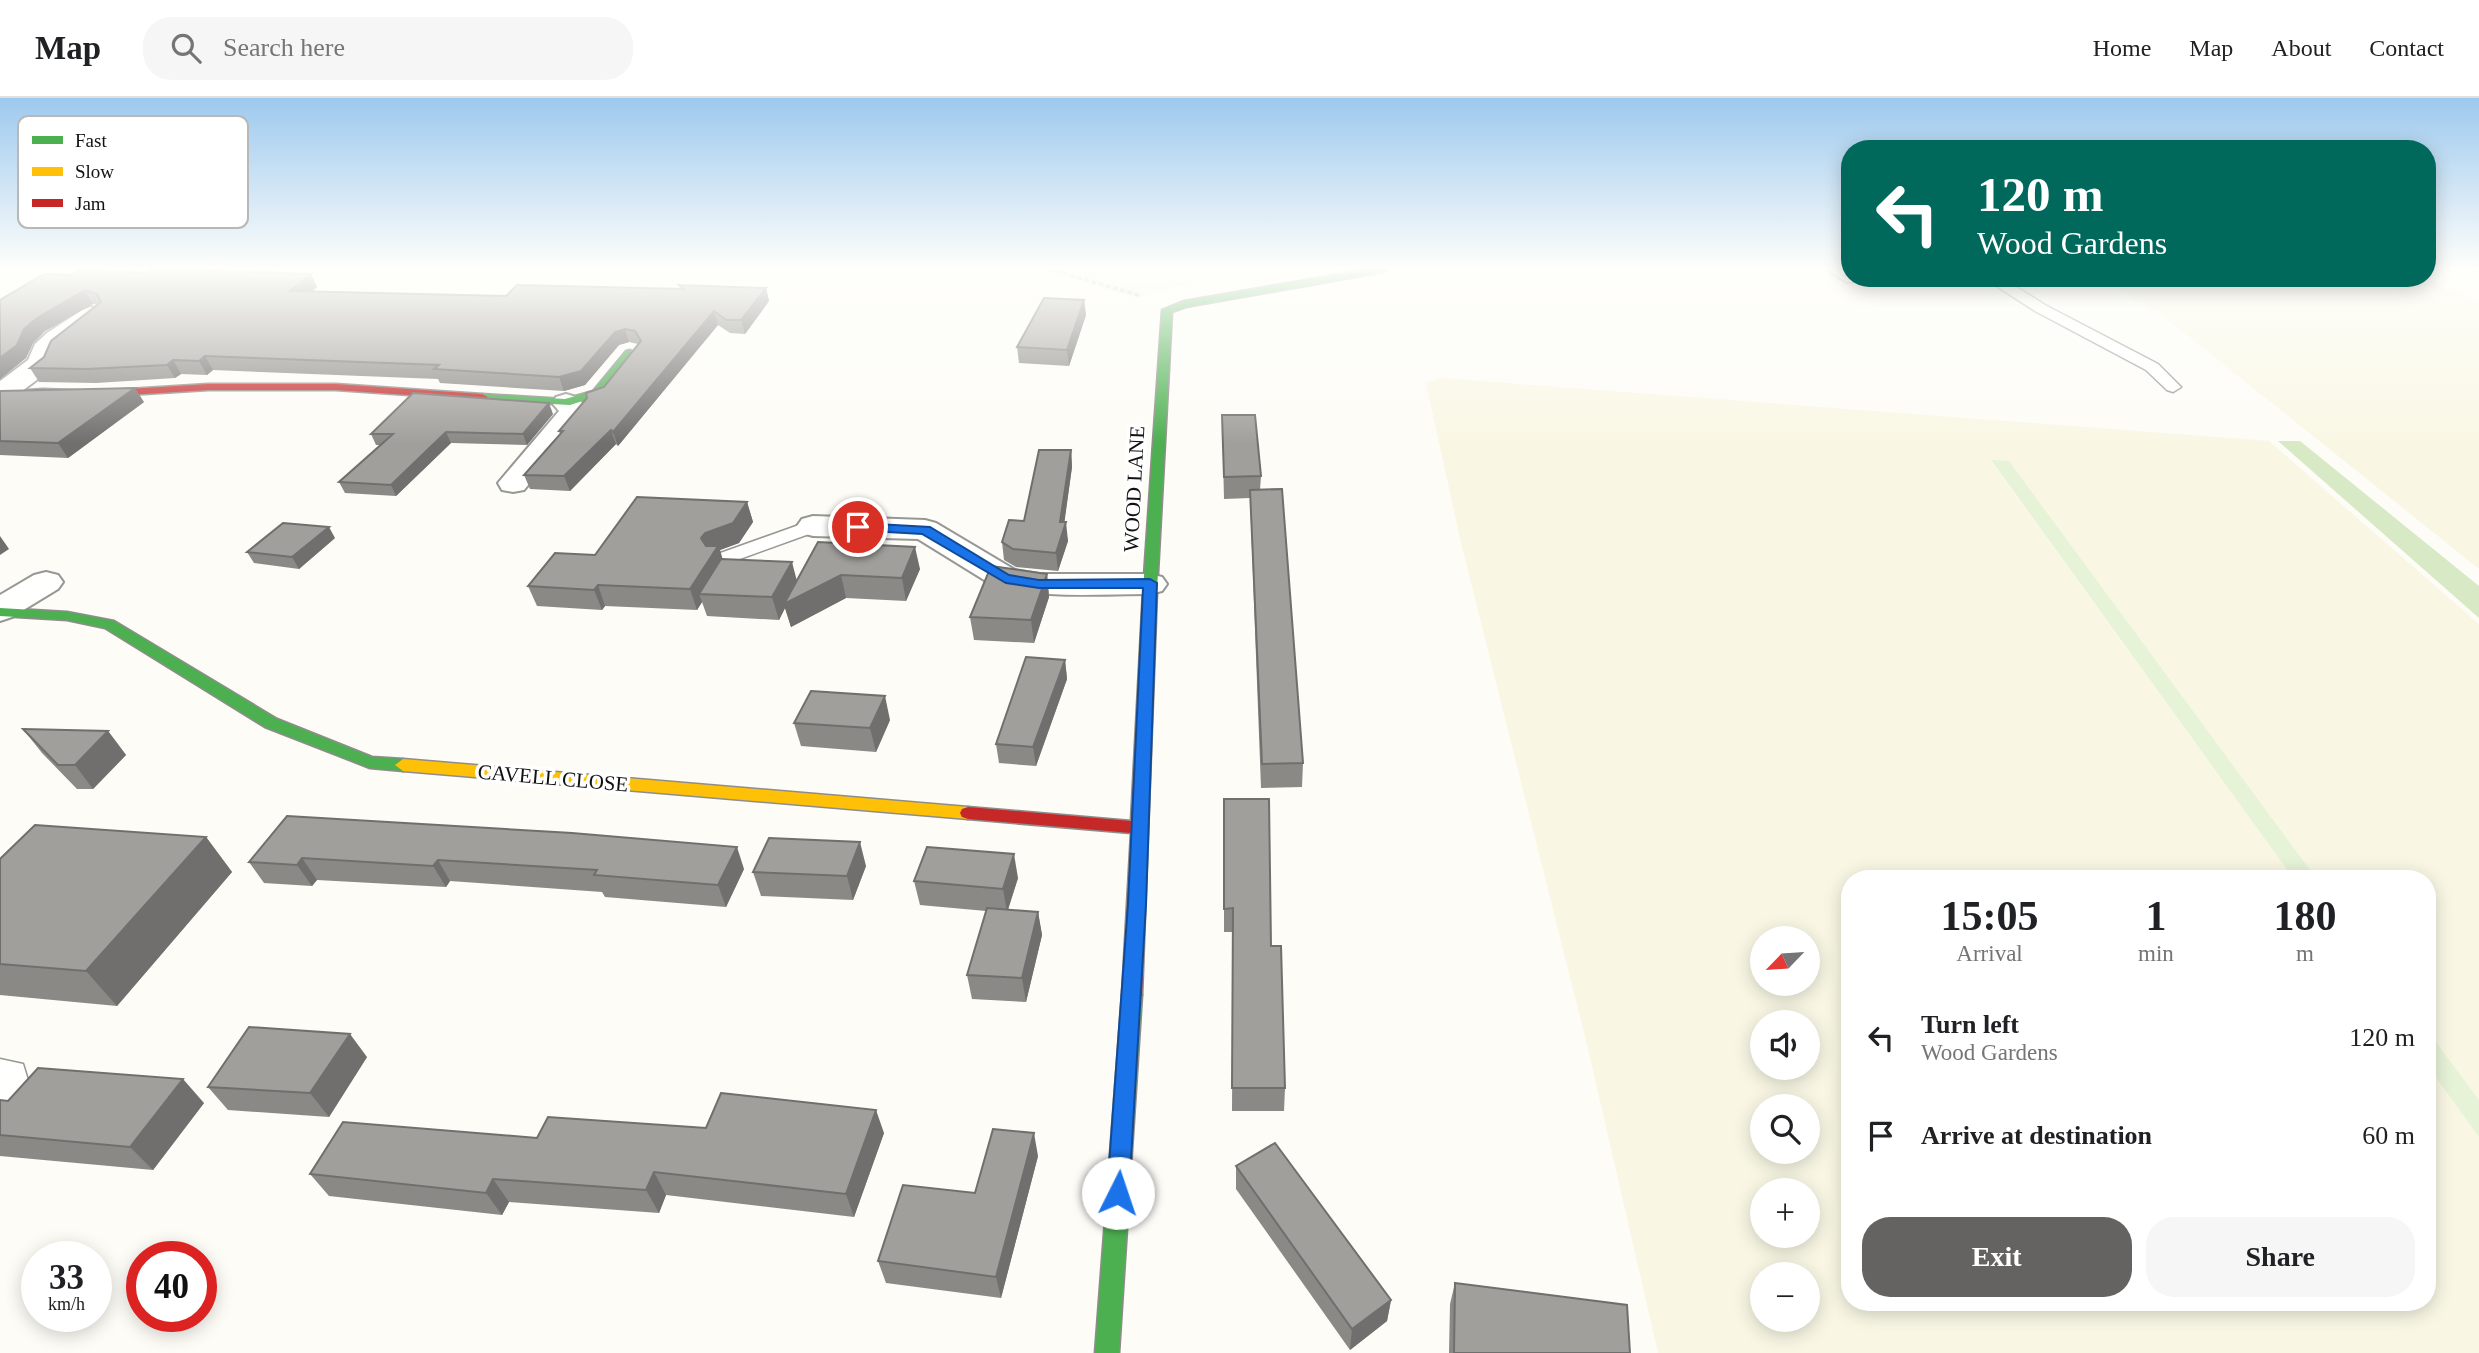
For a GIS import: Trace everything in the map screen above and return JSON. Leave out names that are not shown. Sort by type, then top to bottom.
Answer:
[{"type":"street","points":[[0,395],[40,364],[44,350],[73,328]]},
{"type":"street","name":"WOOD LANE","points":[[1107,1353],[1140,828],[1150,583],[1166,328]]},
{"type":"street","points":[[0,395],[43,391],[96,394],[208,387],[336,387],[566,403],[597,393],[630,353]]},
{"type":"street","points":[[513,484],[576,410],[566,403]]},
{"type":"street","points":[[813,526],[925,530],[1006,579],[1039,584],[1150,583]]},
{"type":"street","name":"CAVELL CLOSE","points":[[0,611],[46,582]]},
{"type":"street","name":"CAVELL CLOSE","points":[[0,611],[67,616],[109,624],[271,723],[370,762],[1140,828]]},
{"type":"lane","points":[[2077,328],[2152,367],[2173,387]]},
{"type":"lane","points":[[719,560],[813,526]]},
{"type":"lane","points":[[0,1072],[12,1073],[16,1090],[0,1118]]},
{"type":"shaded area","points":[[2178,328],[2479,328],[2479,569]]},
{"type":"shaded area","points":[[1440,378],[2269,441],[2479,624],[2479,1100],[2436,1042],[2436,870],[2310,870],[2009,461],[1991,461],[2287,870],[1841,870],[1841,1311],[2436,1311],[2436,1077],[2479,1137],[2479,1353],[1658,1353],[1588,1049],[1461,543],[1426,383]]},
{"type":"green space","points":[[2278,441],[2300,441],[2479,586],[2479,618]]},
{"type":"green space","points":[[1991,460],[2009,461],[2310,870],[2287,870]]},
{"type":"green space","points":[[2436,1042],[2479,1100],[2479,1137],[2436,1077]]},
{"type":"building","points":[[0,328],[26,328],[17,345],[0,358]]},
{"type":"building","points":[[68,328],[700,328],[613,432],[611,430],[564,476],[524,475],[563,431],[559,431],[587,398],[586,393],[604,387],[641,341],[635,331],[625,329],[615,332],[581,371],[559,377],[434,369],[439,365],[205,356],[199,361],[173,360],[167,365],[87,369],[30,368],[44,357],[51,341]]},
{"type":"building","points":[[1028,328],[1075,328],[1067,350],[1017,347]]},
{"type":"building","points":[[135,388],[58,443],[0,441],[0,391]]},
{"type":"building","points":[[413,393],[549,403],[523,434],[446,432],[391,485],[339,482],[393,434],[371,434]]},
{"type":"building","points":[[1222,415],[1255,415],[1261,476],[1224,477]]},
{"type":"building","points":[[1039,450],[1071,450],[1060,522],[1066,522],[1056,553],[1013,549],[1002,542],[1009,520],[1024,521]]},
{"type":"building","points":[[1282,489],[1303,763],[1262,764],[1250,490]]},
{"type":"building","points":[[637,497],[747,502],[733,523],[705,533],[701,538],[706,546],[718,546],[690,589],[598,585],[594,590],[528,586],[555,553],[595,555]]},
{"type":"building","points":[[283,523],[329,527],[292,557],[247,552]]},
{"type":"building","points":[[818,542],[915,547],[902,578],[841,575],[784,604]]},
{"type":"building","points":[[721,559],[792,562],[772,597],[699,594]]},
{"type":"building","points":[[991,566],[1047,574],[1031,620],[970,617]]},
{"type":"building","points":[[1026,657],[1065,660],[1033,747],[996,744]]},
{"type":"building","points":[[811,691],[885,696],[870,728],[794,723]]},
{"type":"building","points":[[23,729],[108,731],[75,765],[58,765]]},
{"type":"building","points":[[1224,799],[1269,799],[1271,946],[1281,946],[1285,1088],[1232,1088],[1233,908],[1224,909]]},
{"type":"building","points":[[287,816],[572,833],[737,847],[718,885],[594,875],[597,870],[438,860],[433,866],[302,858],[297,865],[249,862]]},
{"type":"building","points":[[35,825],[206,837],[86,971],[0,964],[0,859]]},
{"type":"building","points":[[769,838],[860,842],[847,876],[753,872]]},
{"type":"building","points":[[927,847],[1014,854],[1003,889],[914,881]]},
{"type":"building","points":[[987,908],[1038,912],[1022,978],[967,975]]},
{"type":"building","points":[[249,1027],[350,1034],[310,1093],[208,1087]]},
{"type":"building","points":[[38,1068],[183,1079],[130,1147],[0,1135],[0,1100],[8,1101]]},
{"type":"building","points":[[721,1093],[876,1110],[846,1194],[654,1172],[646,1190],[493,1179],[486,1193],[310,1174],[343,1122],[537,1138],[548,1117],[706,1128]]},
{"type":"building","points":[[993,1129],[1034,1133],[996,1277],[878,1261],[903,1185],[975,1193]]},
{"type":"building","points":[[1275,1143],[1391,1300],[1352,1329],[1236,1166]]},
{"type":"building","points":[[1455,1283],[1627,1305],[1630,1353],[1454,1353]]},
{"type":"traffic: fast","points":[[1150,591],[1166,328]]},
{"type":"traffic: fast","points":[[482,397],[566,403],[597,393],[630,353]]},
{"type":"traffic: fast","points":[[0,612],[67,616],[109,624],[271,723],[370,762],[403,765]]},
{"type":"traffic: fast","points":[[1107,1353],[1132,995]]},
{"type":"traffic: slow","points":[[403,765],[968,813]]},
{"type":"traffic: jam","points":[[0,395],[43,392],[96,394],[208,387],[336,387],[482,397]]},
{"type":"traffic: jam","points":[[1132,995],[1150,591]]},
{"type":"traffic: jam","points":[[968,813],[1141,828]]},
{"type":"route","points":[[858,527],[925,530],[1006,579],[1039,584],[1150,583],[1137,904],[1118,1193]]}]
